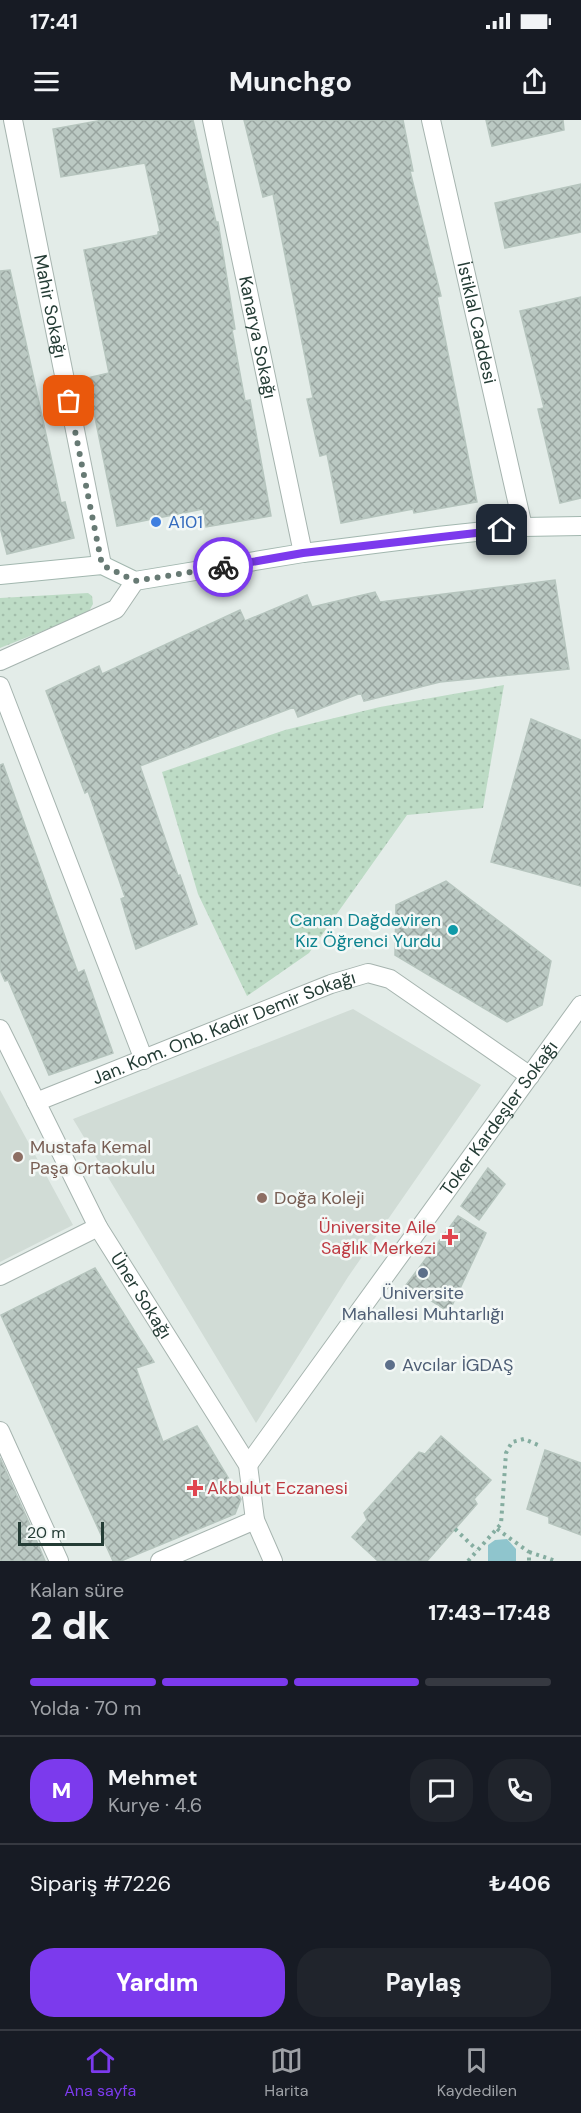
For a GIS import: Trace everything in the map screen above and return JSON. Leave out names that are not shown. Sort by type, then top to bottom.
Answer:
[{"type":"street","name":"Mahir Sokağı","points":[[13,120],[102,565]]},
{"type":"street","name":"Kanarya Sokağı","points":[[212,120],[303,553]]},
{"type":"street","name":"İstiklal Caddesi","points":[[431,120],[523,527]]},
{"type":"street","points":[[0,575],[102,565],[135,581],[303,553],[523,527],[581,526]]},
{"type":"street","points":[[0,661],[116,609],[135,581]]},
{"type":"street","points":[[0,686],[144,1060]]},
{"type":"street","name":"Jan. Kom. Onb. Kadir Demir Sokağı","points":[[36,1102],[331,984],[368,973],[390,979],[530,1076]]},
{"type":"street","name":"Toker Kardeşler Sokağı","points":[[248,1465],[581,1005]]},
{"type":"street","name":"Üner Sokağı","points":[[0,1029],[98,1227],[248,1465],[255,1520],[273,1561]]},
{"type":"street","points":[[0,1276],[98,1227]]},
{"type":"street","points":[[0,1431],[59,1561]]},
{"type":"street","points":[[160,1561],[255,1520]]},
{"type":"path","points":[[468,1561],[501,1524],[506,1453],[512,1442],[524,1439],[538,1445]]},
{"type":"path","points":[[455,1529],[477,1550]]},
{"type":"path","points":[[498,1529],[530,1552],[556,1561]]},
{"type":"path","points":[[529,1561],[530,1552]]},
{"type":"path","points":[[474,1555],[478,1561]]},
{"type":"shaded area","name":"Doğa Koleji","points":[[353,1009],[481,1085],[348,1277],[256,1423],[73,1119]]},
{"type":"shaded area","name":"Mustafa Kemal Paşa Ortaokulu","points":[[0,1090],[73,1225],[0,1262]]},
{"type":"green space","points":[[88,593],[92,596],[93,604],[88,613],[0,648],[0,598]]},
{"type":"green space","points":[[504,685],[483,808],[407,815],[309,953],[247,996],[198,894],[162,772],[285,730],[380,707]]},
{"type":"water","points":[[507,1539],[516,1549],[516,1561],[488,1561],[488,1545],[495,1540]]},
{"type":"building","points":[[103,120],[193,120],[216,222],[218,222],[235,329],[232,330],[245,401],[250,400],[271,516],[206,527],[203,509],[117,526],[87,378],[109,373],[84,250],[158,235],[160,231],[145,163],[61,177],[53,129]]},
{"type":"building","points":[[244,120],[403,120],[413,171],[410,171],[441,296],[437,297],[477,502],[414,513],[413,509],[341,523],[327,454],[320,456],[307,399],[313,398],[273,194],[263,197]]},
{"type":"building","points":[[486,120],[563,120],[564,130],[492,146]]},
{"type":"building","points":[[581,184],[581,232],[505,248],[495,203]]},
{"type":"building","points":[[10,270],[61,503],[65,502],[74,538],[7,554],[0,527],[0,271]]},
{"type":"building","points":[[581,297],[581,498],[560,503],[538,409],[544,408],[520,311]]},
{"type":"building","points":[[555,580],[569,669],[440,682],[364,701],[361,693],[298,717],[294,707],[140,766],[197,924],[136,949],[121,899],[125,897],[88,791],[85,793],[46,691],[99,666],[102,674],[240,610],[245,621],[307,595],[312,607],[375,592],[380,602]]},
{"type":"building","points":[[531,719],[581,740],[581,886],[491,862]]},
{"type":"building","points":[[3,764],[78,973],[84,970],[113,1053],[49,1075],[8,980],[5,981],[0,970],[0,765]]},
{"type":"building","name":"Canan Dağdeviren Kız Öğrenci Yurdu","points":[[446,881],[551,961],[542,1005],[507,1022],[395,955],[396,905]]},
{"type":"building","points":[[488,1168],[505,1184],[479,1220],[461,1206]]},
{"type":"building","points":[[458,1216],[486,1233],[449,1312],[406,1285]]},
{"type":"building","points":[[95,1268],[154,1362],[136,1368],[163,1442],[197,1426],[241,1499],[235,1514],[121,1561],[113,1561],[1,1315]]},
{"type":"building","points":[[441,1436],[491,1480],[474,1499],[477,1504],[427,1561],[378,1561],[352,1537],[367,1520],[364,1513],[419,1452],[425,1454]]},
{"type":"building","points":[[545,1450],[581,1463],[581,1535],[549,1523],[549,1517],[527,1509]]},
{"type":"building","points":[[0,1458],[30,1525],[45,1561],[0,1561]]},
{"type":"way so far","points":[[69,401],[102,565],[135,581],[223,567]]},
{"type":"place","name":"A101","points":[[156,522]]},
{"type":"place","name":"Canan Dağdeviren Kız Öğrenci Yurdu","points":[[453,930]]},
{"type":"place","name":"Mustafa Kemal Paşa Ortaokulu","points":[[18,1157]]},
{"type":"place","name":"Doğa Koleji","points":[[262,1198]]},
{"type":"place","name":"Üniversite Aile Sağlık Merkezi","points":[[450,1237]]},
{"type":"place","name":"Üniversite Mahallesi Muhtarlığı","points":[[423,1273]]},
{"type":"place","name":"Avcılar İGDAŞ","points":[[390,1365]]},
{"type":"place","name":"Akbulut Eczanesi","points":[[195,1488]]},
{"type":"route","points":[[223,567],[303,553],[502,530]]}]
